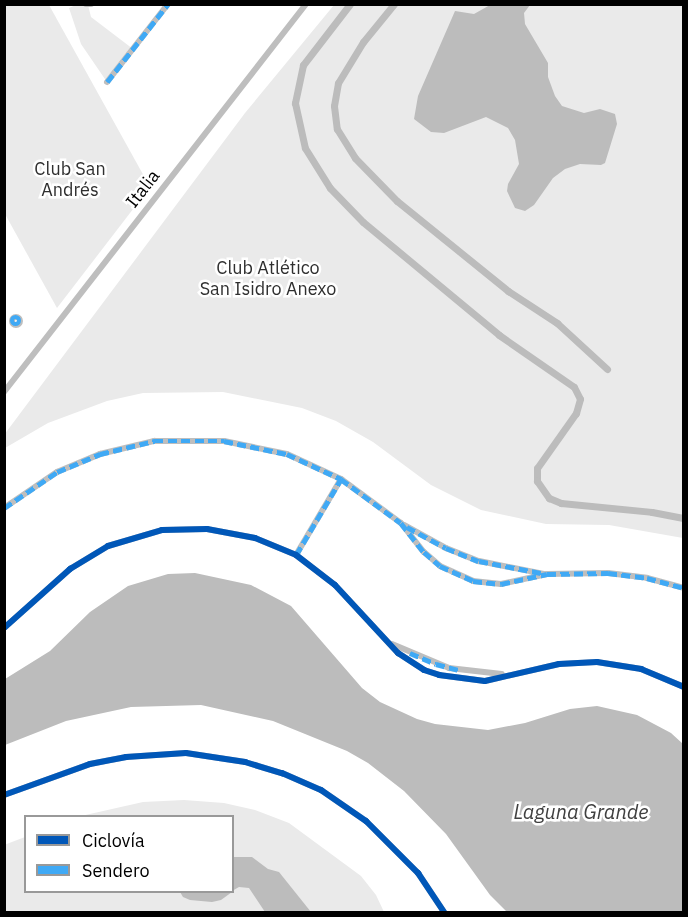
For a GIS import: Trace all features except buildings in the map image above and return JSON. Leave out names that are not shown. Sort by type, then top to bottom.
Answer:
[{"type":"street","points":[[86,4],[91,4]]},
{"type":"street","points":[[107,82],[168,4]]},
{"type":"street","name":"Italia","points":[[5,391],[306,4]]},
{"type":"street","points":[[4,508],[39,483],[75,463],[115,450],[154,441],[200,439],[246,444],[287,454],[341,479],[401,523],[432,541],[479,561],[547,574],[627,575],[684,588]]},
{"type":"street","points":[[296,555],[341,479]]},
{"type":"street","points":[[401,523],[424,552],[448,571],[467,579],[488,584],[515,582],[547,574]]},
{"type":"street","points":[[4,628],[54,582],[81,561],[108,546],[151,532],[195,528],[226,531],[255,538],[296,555],[335,585],[386,641],[449,668],[508,675],[560,664],[597,662],[641,669],[684,687]]},
{"type":"street","points":[[424,552],[426,544],[432,541]]},
{"type":"street","points":[[515,582],[519,576],[516,569]]},
{"type":"street","points":[[4,795],[90,765],[126,756],[186,753],[245,762],[282,773],[321,790],[360,816],[380,832],[418,873],[444,912]]},
{"type":"green space","name":"Club San Andrés","points":[[4,5],[49,5],[150,187],[57,308],[5,214]]},
{"type":"green space","points":[[76,5],[88,5],[91,17],[133,49],[107,82],[81,44],[69,8]]},
{"type":"green space","name":"Club Atlético San Isidro Anexo","points":[[334,5],[683,5],[683,538],[609,525],[546,524],[481,510],[431,485],[373,442],[336,421],[302,408],[223,392],[143,393],[107,401],[48,423],[5,448],[4,435],[245,113]]},
{"type":"green space","points":[[184,800],[224,803],[255,810],[289,823],[361,876],[376,895],[384,912],[5,912],[4,845],[24,837],[24,893],[234,893],[234,815],[85,815],[143,802]]},
{"type":"water","points":[[490,5],[530,5],[524,13],[525,24],[548,63],[548,77],[555,96],[562,106],[584,113],[600,109],[615,114],[617,124],[605,163],[601,165],[580,164],[565,169],[553,178],[534,205],[525,211],[515,208],[507,191],[508,184],[519,164],[515,140],[508,128],[486,117],[444,133],[431,132],[414,119],[418,96],[455,11],[474,14]]},
{"type":"water","name":"Laguna Grande","points":[[195,573],[251,585],[291,606],[362,688],[380,702],[417,719],[435,724],[488,730],[525,723],[570,709],[597,706],[637,715],[671,733],[683,744],[683,912],[507,912],[490,895],[446,834],[404,791],[368,763],[347,751],[273,721],[201,705],[131,707],[66,721],[5,745],[5,679],[50,651],[90,612],[128,586],[168,574]]},
{"type":"water","points":[[234,857],[252,857],[268,869],[279,872],[311,912],[265,912],[249,888],[239,887],[234,890]]},
{"type":"water","points":[[181,893],[231,893],[221,900],[212,902],[183,897]]},
{"type":"waterway","points":[[350,4],[303,65],[295,103],[305,148],[330,188],[363,222],[499,335],[574,387],[580,399],[576,413],[537,468],[537,481],[549,498],[561,503],[652,512],[684,518]]},
{"type":"waterway","points":[[394,4],[363,42],[338,83],[334,106],[337,129],[355,158],[397,201],[508,291],[557,323],[607,369]]},
{"type":"marked path","points":[[86,4],[91,4]]},
{"type":"marked path","points":[[107,82],[168,4]]},
{"type":"marked path","points":[[16,317],[20,321],[16,325],[12,321],[16,317]]},
{"type":"marked path","points":[[4,508],[57,472],[100,454],[154,441],[224,441],[287,454],[341,479],[401,523],[424,552],[440,566],[473,581],[501,584],[547,574],[608,573],[647,578],[684,588]]},
{"type":"marked path","points":[[296,555],[341,479]]},
{"type":"marked path","points":[[407,527],[446,548],[479,561],[541,573]]},
{"type":"marked path","points":[[410,653],[458,670]]},
{"type":"cycle path","points":[[4,628],[70,569],[108,546],[162,530],[207,529],[255,538],[296,555],[335,585],[398,653],[424,670],[439,675],[485,681],[559,664],[597,662],[641,669],[684,687]]},
{"type":"cycle path","points":[[4,795],[90,764],[126,757],[186,753],[245,762],[282,773],[321,790],[366,821],[418,873],[444,912]]}]
